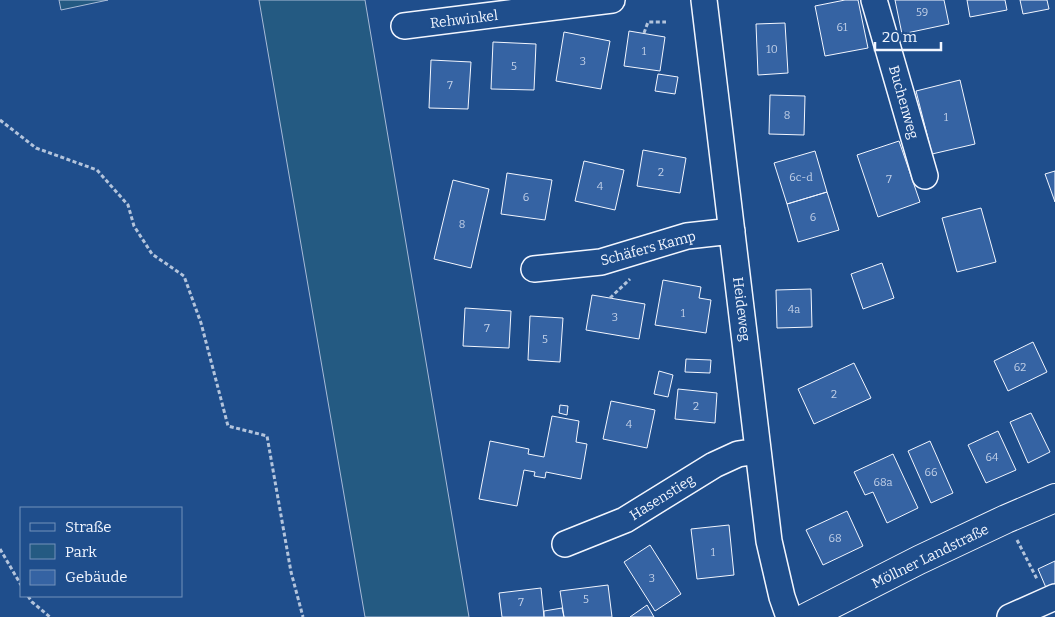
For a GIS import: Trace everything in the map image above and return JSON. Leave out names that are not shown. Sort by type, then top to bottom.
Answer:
[{"type":"main road","name":"Möllner Landstraße","points":[[807,617],[877,580],[1055,498]]},
{"type":"street","name":"Rehwinkel","points":[[404,26],[612,0]]},
{"type":"street","name":"Heideweg","points":[[704,0],[769,541],[782,597],[789,617]]},
{"type":"street","name":"Buchenweg","points":[[874,0],[925,176]]},
{"type":"street","name":"Schäfers Kamp","points":[[534,269],[601,262],[687,236],[732,231]]},
{"type":"street","name":"Hasenstieg","points":[[565,544],[625,520],[714,465],[738,454],[758,451]]},
{"type":"street","points":[[1010,617],[1051,599]]},
{"type":"path","points":[[644,33],[648,22],[666,22]]},
{"type":"path","points":[[0,120],[36,148],[97,170],[128,205],[134,226],[152,254],[184,276],[200,323],[228,426],[267,436],[291,572],[304,617]]},
{"type":"path","points":[[610,298],[637,273]]},
{"type":"path","points":[[1006,519],[1051,599]]},
{"type":"path","points":[[0,549],[20,583]]},
{"type":"path","points":[[29,597],[50,617]]},
{"type":"green space","points":[[59,0],[108,0],[61,10]]},
{"type":"green space","points":[[259,0],[365,0],[469,617],[365,617]]},
{"type":"building","points":[[845,0],[858,0],[868,48],[825,56],[815,6]]},
{"type":"building","points":[[895,0],[944,0],[949,24],[902,34]]},
{"type":"building","points":[[967,0],[1005,0],[1007,10],[970,17]]},
{"type":"building","points":[[1020,0],[1047,0],[1049,9],[1023,14]]},
{"type":"building","points":[[785,23],[788,73],[758,75],[756,24]]},
{"type":"building","points":[[629,31],[665,37],[660,71],[624,66]]},
{"type":"building","points":[[564,32],[610,41],[601,89],[556,81]]},
{"type":"building","points":[[493,42],[536,44],[534,90],[491,89]]},
{"type":"building","points":[[431,60],[471,62],[468,109],[429,108]]},
{"type":"building","points":[[658,74],[678,77],[675,94],[655,91]]},
{"type":"building","points":[[960,80],[975,144],[932,154],[916,91]]},
{"type":"building","points":[[770,95],[805,96],[804,135],[769,134]]},
{"type":"building","points":[[899,141],[920,202],[878,217],[857,155]]},
{"type":"building","points":[[643,150],[686,158],[680,193],[637,186]]},
{"type":"building","points":[[815,151],[827,192],[787,204],[774,163]]},
{"type":"building","points":[[584,161],[624,170],[615,210],[575,201]]},
{"type":"building","points":[[1055,171],[1055,202],[1045,174]]},
{"type":"building","points":[[507,173],[552,180],[545,220],[501,214]]},
{"type":"building","points":[[453,180],[489,189],[471,268],[434,259]]},
{"type":"building","points":[[827,192],[839,230],[798,242],[787,204]]},
{"type":"building","points":[[981,208],[996,262],[957,272],[942,218]]},
{"type":"building","points":[[882,263],[894,298],[863,309],[851,274]]},
{"type":"building","points":[[663,280],[701,287],[699,298],[711,300],[706,333],[655,325]]},
{"type":"building","points":[[811,289],[812,327],[777,328],[776,290]]},
{"type":"building","points":[[592,295],[645,304],[639,339],[586,330]]},
{"type":"building","points":[[465,308],[511,311],[509,348],[463,346]]},
{"type":"building","points":[[530,316],[563,318],[560,362],[528,360]]},
{"type":"building","points":[[1033,342],[1047,372],[1008,391],[994,361]]},
{"type":"building","points":[[686,359],[711,360],[710,373],[685,372]]},
{"type":"building","points":[[854,363],[871,398],[814,424],[798,389]]},
{"type":"building","points":[[659,371],[673,375],[668,397],[654,394]]},
{"type":"building","points":[[678,389],[717,393],[715,423],[675,419]]},
{"type":"building","points":[[611,401],[655,410],[647,448],[603,439]]},
{"type":"building","points":[[560,405],[568,406],[567,415],[559,413]]},
{"type":"building","points":[[1031,413],[1050,452],[1028,463],[1010,422]]},
{"type":"building","points":[[552,416],[579,421],[576,442],[587,444],[581,479],[546,472],[545,478],[534,476],[535,472],[524,470],[517,506],[479,499],[490,441],[529,449],[528,454],[544,457]]},
{"type":"building","points":[[998,431],[1016,470],[986,483],[968,445]]},
{"type":"building","points":[[930,441],[953,493],[931,503],[908,451]]},
{"type":"building","points":[[893,454],[918,508],[887,523],[873,492],[865,495],[854,472]]},
{"type":"building","points":[[847,511],[863,546],[823,565],[806,530]]},
{"type":"building","points":[[729,525],[734,575],[697,579],[691,529]]},
{"type":"building","points":[[650,545],[681,594],[655,611],[624,562]]},
{"type":"building","points":[[1055,561],[1055,586],[1047,590],[1038,569]]},
{"type":"building","points":[[608,585],[612,617],[564,617],[560,591]]},
{"type":"building","points":[[541,588],[544,617],[502,617],[499,593]]},
{"type":"building","points":[[647,605],[654,617],[630,617]]},
{"type":"building","points":[[562,608],[564,617],[544,617],[544,611]]}]
